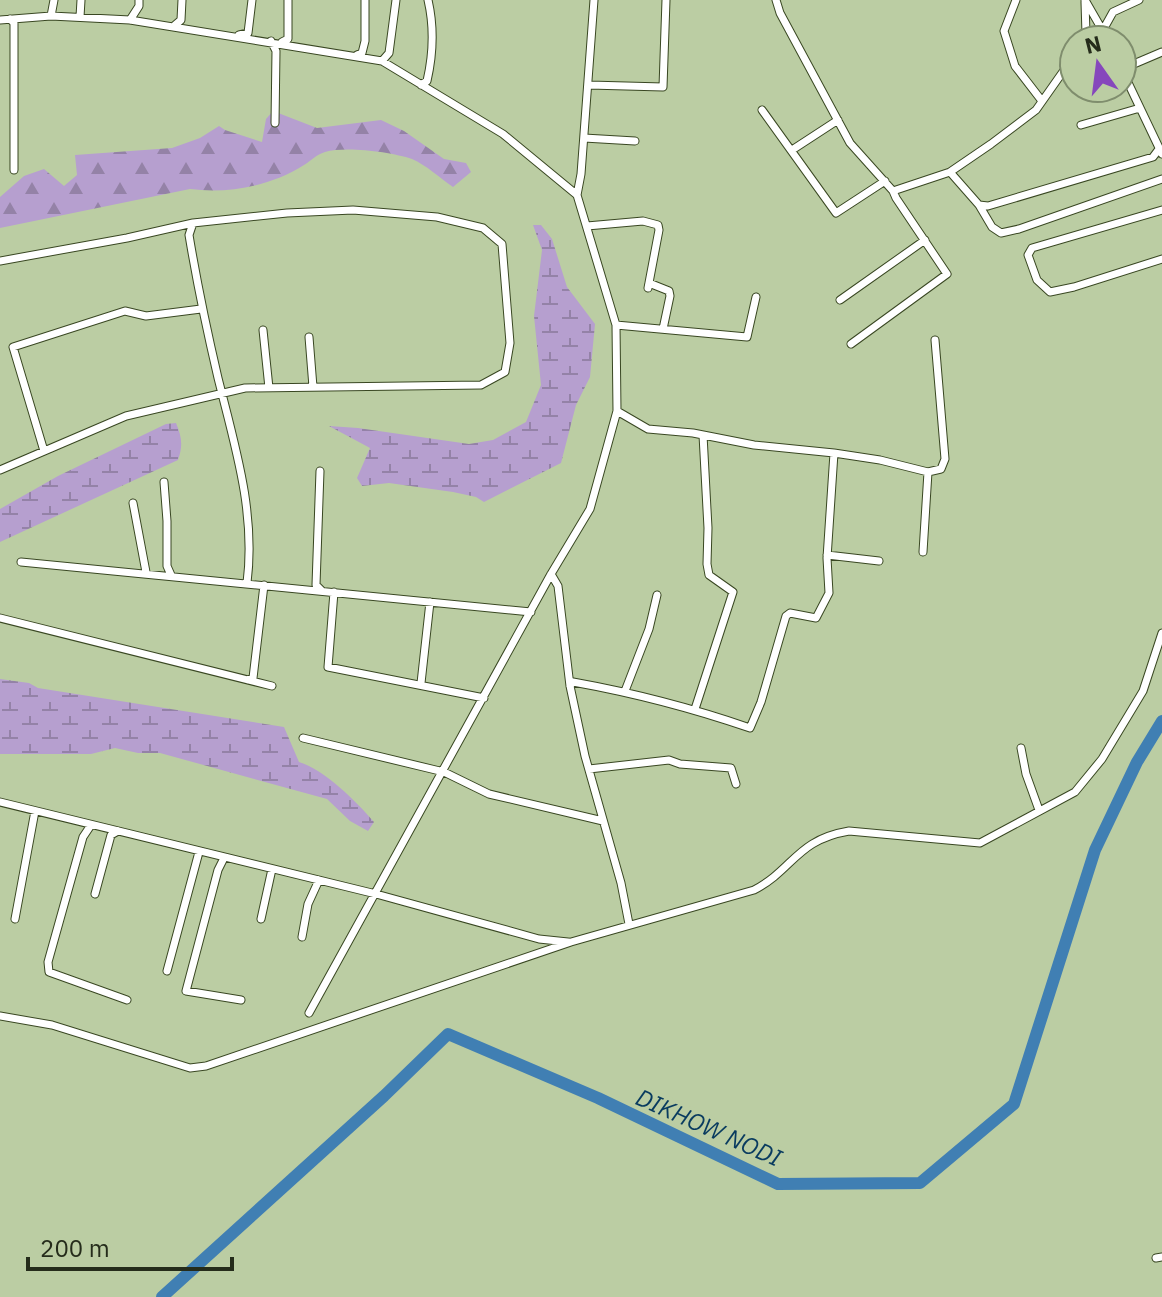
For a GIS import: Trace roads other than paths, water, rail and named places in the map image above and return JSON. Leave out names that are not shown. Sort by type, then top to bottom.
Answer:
[{"type":"street","points":[[51,16],[54,0]]},
{"type":"street","points":[[80,17],[81,0]]},
{"type":"street","points":[[130,20],[139,6],[139,0]]},
{"type":"street","points":[[174,26],[181,20],[182,0]]},
{"type":"street","points":[[237,36],[248,33],[252,0]]},
{"type":"street","points":[[276,42],[288,39],[288,0]]},
{"type":"street","points":[[355,55],[362,53],[365,41],[365,0]]},
{"type":"street","points":[[382,61],[389,53],[396,0]]},
{"type":"street","points":[[421,85],[427,81],[431,64],[432,13],[428,0]]},
{"type":"street","points":[[309,1013],[551,574],[590,509],[617,411],[616,325],[577,195],[589,85],[594,0]]},
{"type":"street","points":[[589,85],[663,87],[666,0]]},
{"type":"street","points":[[776,0],[780,13],[850,143],[893,191],[947,274],[851,344]]},
{"type":"street","points":[[1016,0],[1004,31],[1015,66],[1042,101]]},
{"type":"street","points":[[1085,0],[1099,24]]},
{"type":"street","points":[[1085,0],[1086,24]]},
{"type":"street","points":[[1106,24],[1113,12],[1139,0]]},
{"type":"street","points":[[0,20],[51,16],[130,20],[382,61],[503,134],[577,195]]},
{"type":"street","points":[[10,19],[14,23],[14,170]]},
{"type":"street","points":[[275,123],[276,42]]},
{"type":"street","points":[[1138,63],[1162,52]]},
{"type":"street","points":[[893,191],[950,172],[1036,110],[1058,78]]},
{"type":"street","points":[[979,205],[988,206],[1153,157],[1161,151],[1138,104]]},
{"type":"street","points":[[1081,125],[1140,108]]},
{"type":"street","points":[[762,110],[836,213],[885,181]]},
{"type":"street","points":[[792,150],[838,120]]},
{"type":"street","points":[[584,138],[635,141]]},
{"type":"street","points":[[950,172],[979,205],[992,227],[1001,233],[1162,179]]},
{"type":"street","points":[[0,261],[193,223],[287,213],[353,210],[437,217],[483,228],[502,244],[510,343],[505,372],[481,385],[269,388],[222,392],[126,416],[0,470]]},
{"type":"street","points":[[1162,210],[1032,248],[1028,255],[1037,280],[1050,292],[1162,259]]},
{"type":"street","points":[[587,226],[643,221],[658,225],[648,286],[669,291],[663,329]]},
{"type":"street","points":[[193,223],[189,235],[201,309],[247,508],[250,546],[247,583]]},
{"type":"street","points":[[840,300],[925,240]]},
{"type":"street","points":[[616,325],[747,337],[756,297]]},
{"type":"street","points":[[44,451],[13,347],[125,311],[146,316],[201,309]]},
{"type":"street","points":[[263,330],[269,388]]},
{"type":"street","points":[[309,337],[313,387]]},
{"type":"street","points":[[617,411],[648,429],[880,460],[928,472],[941,469],[945,459],[935,340]]},
{"type":"street","points":[[695,709],[733,592],[709,575],[703,435]]},
{"type":"street","points":[[570,686],[573,682],[625,691],[695,709],[750,728],[761,702],[786,616],[790,613],[816,618],[828,596],[827,555],[834,453]]},
{"type":"street","points":[[320,471],[316,585],[322,591]]},
{"type":"street","points":[[923,552],[928,472]]},
{"type":"street","points":[[164,482],[167,566],[171,575]]},
{"type":"street","points":[[133,503],[146,572]]},
{"type":"street","points":[[827,555],[879,561]]},
{"type":"street","points":[[21,562],[531,612]]},
{"type":"street","points":[[551,574],[558,586],[570,686],[629,924]]},
{"type":"street","points":[[248,680],[253,678],[264,585]]},
{"type":"street","points":[[334,592],[328,667],[421,683],[484,698]]},
{"type":"street","points":[[625,691],[649,629],[657,595]]},
{"type":"street","points":[[421,683],[430,602]]},
{"type":"street","points":[[0,618],[272,686]]},
{"type":"street","points":[[0,1016],[52,1025],[190,1068],[206,1066],[571,942],[754,890],[767,883],[809,843],[830,834],[849,831],[980,843],[1075,792],[1102,759],[1143,691],[1162,633]]},
{"type":"street","points":[[303,738],[444,772],[489,794],[571,816],[603,821]]},
{"type":"street","points":[[1021,748],[1026,774],[1039,810]]},
{"type":"street","points":[[589,769],[669,760],[680,764],[731,768],[736,784]]},
{"type":"street","points":[[0,802],[376,894],[539,939],[571,942]]},
{"type":"street","points":[[15,919],[35,811]]},
{"type":"street","points":[[91,825],[83,837],[48,962],[49,972],[127,1000]]},
{"type":"street","points":[[95,894],[111,835],[118,831]]},
{"type":"street","points":[[167,971],[199,852]]},
{"type":"street","points":[[224,858],[218,870],[186,991],[241,1000]]},
{"type":"street","points":[[261,919],[272,869]]},
{"type":"street","points":[[302,937],[308,904],[319,880]]},
{"type":"waterway","name":"DIKHOW NODI","points":[[162,1297],[448,1034],[598,1098],[778,1184],[920,1183],[1014,1104],[1095,850],[1137,762],[1162,721]]}]
